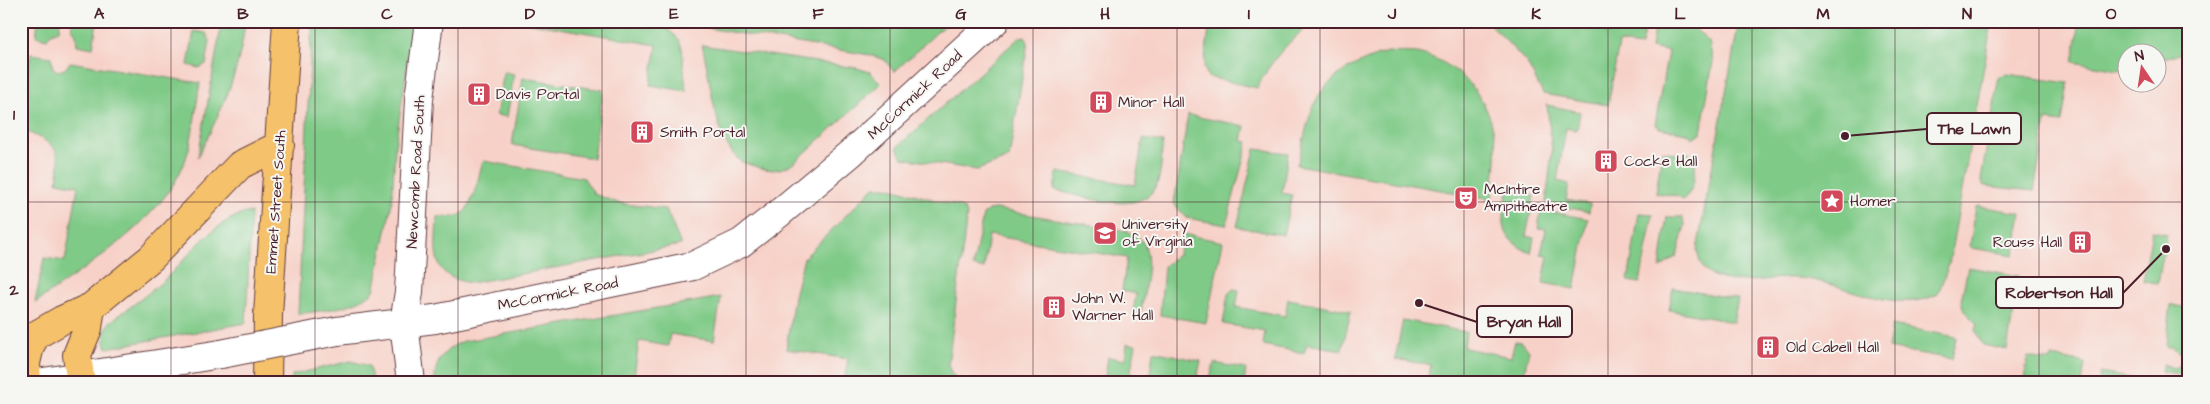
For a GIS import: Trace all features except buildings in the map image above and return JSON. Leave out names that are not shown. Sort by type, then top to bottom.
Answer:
[{"type":"main road","name":"Emmet Street South","points":[[267,383],[268,315],[287,21]]},
{"type":"main road","points":[[27,383],[26,363],[30,346],[36,335],[62,320],[91,308],[151,258],[240,165],[280,145]]},
{"type":"main road","points":[[80,376],[77,355],[88,328],[91,308]]},
{"type":"street","name":"Newcomb Road South","points":[[411,383],[404,323],[409,292],[419,99],[429,21]]},
{"type":"street","name":"McCormick Road","points":[[37,383],[221,354],[337,331],[404,323],[693,266],[741,243],[851,153],[995,21]]},
{"type":"shaded area","name":"University of Virginia","points":[[21,21],[2189,21],[2189,383],[21,383]]},
{"type":"green space","points":[[38,21],[60,21],[59,30],[51,33],[47,39],[36,36]]},
{"type":"green space","points":[[73,21],[97,21],[93,48],[77,45],[76,34],[72,29]]},
{"type":"green space","points":[[222,21],[245,21],[239,58],[228,91],[198,157]]},
{"type":"green space","points":[[312,21],[414,21],[395,147],[392,202],[374,291],[357,302],[348,305],[298,314]]},
{"type":"green space","points":[[519,21],[658,21],[678,38],[682,48],[686,91],[650,85],[657,45]]},
{"type":"green space","points":[[694,21],[949,21],[894,72],[885,60],[870,55],[712,29]]},
{"type":"green space","points":[[1210,21],[1315,21],[1282,51],[1268,69],[1257,88],[1208,77],[1204,67]]},
{"type":"green space","points":[[1487,21],[1646,21],[1641,46],[1619,43],[1608,105],[1543,94],[1527,63]]},
{"type":"green space","points":[[1655,21],[1687,21],[1709,42],[1713,61],[1701,133],[1692,138],[1687,133],[1659,128],[1659,126],[1655,125],[1668,51],[1651,48]]},
{"type":"green space","points":[[1739,21],[1992,21],[1949,264],[1938,294],[1922,300],[1888,300],[1799,278],[1732,281],[1711,275],[1703,268],[1697,250]]},
{"type":"green space","points":[[2080,21],[2189,21],[2187,46],[2181,52],[2168,57],[2168,42],[2118,42],[2118,70],[2073,62]]},
{"type":"green space","points":[[194,31],[206,33],[210,41],[206,64],[199,68],[188,65]]},
{"type":"green space","points":[[1025,36],[1028,42],[1009,158],[977,170],[902,158],[897,147],[1020,37]]},
{"type":"green space","points":[[702,45],[857,68],[870,72],[881,84],[795,162],[776,170],[766,169],[738,159],[723,136],[714,105]]},
{"type":"green space","points":[[1387,52],[1417,53],[1446,64],[1469,83],[1478,95],[1486,108],[1496,145],[1492,199],[1297,165],[1311,112],[1327,85],[1355,65]]},
{"type":"green space","points":[[31,54],[51,57],[53,68],[58,71],[65,69],[70,62],[200,83],[188,153],[174,183],[159,203],[141,223],[99,258],[35,303],[44,258],[65,261],[78,186],[57,182],[58,160],[53,147],[21,129],[21,112]]},
{"type":"green space","points":[[504,72],[514,74],[507,117],[496,115]]},
{"type":"green space","points":[[2007,74],[2068,83],[2062,122],[2046,120],[2034,191],[1984,186],[1981,180],[1998,81],[2000,76]]},
{"type":"green space","points":[[523,78],[603,90],[593,158],[512,145]]},
{"type":"green space","points":[[1547,105],[1580,112],[1577,130],[1566,128],[1557,181],[1569,184],[1566,200],[1590,204],[1589,212],[1546,203],[1552,151]]},
{"type":"green space","points":[[1188,115],[1245,126],[1242,141],[1248,142],[1226,225],[1187,218],[1174,204]]},
{"type":"green space","points":[[1143,139],[1163,142],[1158,181],[1151,193],[1141,200],[1127,203],[1112,202],[1054,190],[1057,172],[1135,185]]},
{"type":"green space","points":[[1255,149],[1288,153],[1282,193],[1292,195],[1283,235],[1237,227]]},
{"type":"green space","points":[[1662,151],[1685,155],[1689,153],[1696,159],[1692,187],[1687,196],[1682,200],[1678,196],[1656,193]]},
{"type":"green space","points":[[483,161],[584,178],[594,194],[618,203],[666,209],[681,245],[471,283],[457,280],[447,275],[437,260],[437,217],[458,216],[465,211],[472,199]]},
{"type":"green space","points":[[874,187],[887,187],[958,206],[964,209],[967,214],[948,365],[960,383],[844,383],[848,359],[786,349],[794,296],[804,258]]},
{"type":"green space","points":[[1508,191],[1534,196],[1526,236],[1534,238],[1531,253],[1513,242],[1505,229],[1504,212]]},
{"type":"green space","points":[[1976,207],[2021,213],[2014,255],[1972,248],[1970,246]]},
{"type":"green space","points":[[995,209],[1127,231],[1138,237],[1145,246],[1148,260],[1141,313],[1133,312],[1136,294],[1122,291],[1127,258],[989,235],[984,269],[973,266],[983,215],[988,210]]},
{"type":"green space","points":[[1541,210],[1588,219],[1575,289],[1543,283],[1548,255],[1541,254],[1546,229],[1538,228]]},
{"type":"green space","points":[[251,212],[246,323],[107,348],[104,335],[110,322],[162,282],[213,230],[225,222]]},
{"type":"green space","points":[[1639,213],[1653,214],[1640,283],[1628,281]]},
{"type":"green space","points":[[1667,217],[1682,217],[1685,225],[1677,256],[1660,268]]},
{"type":"green space","points":[[2152,231],[2167,234],[2158,283],[2143,281]]},
{"type":"green space","points":[[1184,234],[1223,242],[1206,323],[1160,315],[1164,266],[1178,255]]},
{"type":"green space","points":[[1968,267],[2019,276],[2007,350],[1983,345],[1975,330],[1977,324],[1964,311],[1961,301]]},
{"type":"green space","points":[[1673,288],[1738,299],[1733,322],[1669,310]]},
{"type":"green space","points":[[1233,289],[1239,290],[1236,307],[1285,316],[1288,299],[1351,311],[1342,350],[1307,344],[1304,353],[1263,345],[1265,331],[1223,324],[1228,294]]},
{"type":"green space","points":[[721,297],[714,341],[670,334],[668,346],[639,341],[633,383],[435,383],[438,362],[446,352],[464,341]]},
{"type":"green space","points":[[2171,305],[2189,308],[2187,338],[2189,338],[2188,376],[2161,371],[2163,364],[2173,368],[2179,366],[2183,361],[2183,354],[2172,347],[2166,347]]},
{"type":"green space","points":[[1403,320],[1466,332],[1464,348],[1511,357],[1515,341],[1522,342],[1529,351],[1522,383],[1470,383],[1429,376],[1431,365],[1395,359]]},
{"type":"green space","points":[[1892,325],[1956,337],[1952,359],[1888,348]]},
{"type":"green space","points":[[1127,344],[1136,345],[1130,375],[1126,383],[1104,383],[1108,357],[1125,360]]},
{"type":"green space","points":[[1153,351],[1201,361],[1196,383],[1149,383]]},
{"type":"green space","points":[[2028,357],[2051,361],[2052,357],[2085,363],[2082,383],[2048,383],[2024,379]]},
{"type":"green space","points":[[351,361],[369,366],[373,383],[292,383],[292,375]]},
{"type":"green space","points":[[1214,363],[1246,369],[1244,383],[1209,383]]},
{"type":"green space","points":[[2100,373],[2135,379],[2134,383],[2099,383]]},
{"type":"place","name":"Davis Portal","points":[[479,94]]},
{"type":"place","name":"Minor Hall","points":[[1101,102]]},
{"type":"place","name":"Smith Portal","points":[[642,132]]},
{"type":"place","name":"The Lawn","points":[[1845,136]]},
{"type":"place","name":"Cocke Hall","points":[[1606,161]]},
{"type":"place","name":"McIntire Ampitheatre","points":[[1466,198]]},
{"type":"place","name":"Homer","points":[[1832,201]]},
{"type":"place","name":"University of Virginia","points":[[1105,233]]},
{"type":"place","name":"Rouss Hall","points":[[2080,242]]},
{"type":"place","name":"Robertson Hall","points":[[2166,249]]},
{"type":"place","name":"Bryan Hall","points":[[1419,303]]},
{"type":"place","name":"John W. Warner Hall","points":[[1054,307]]},
{"type":"place","name":"Old Cabell Hall","points":[[1768,347]]}]
